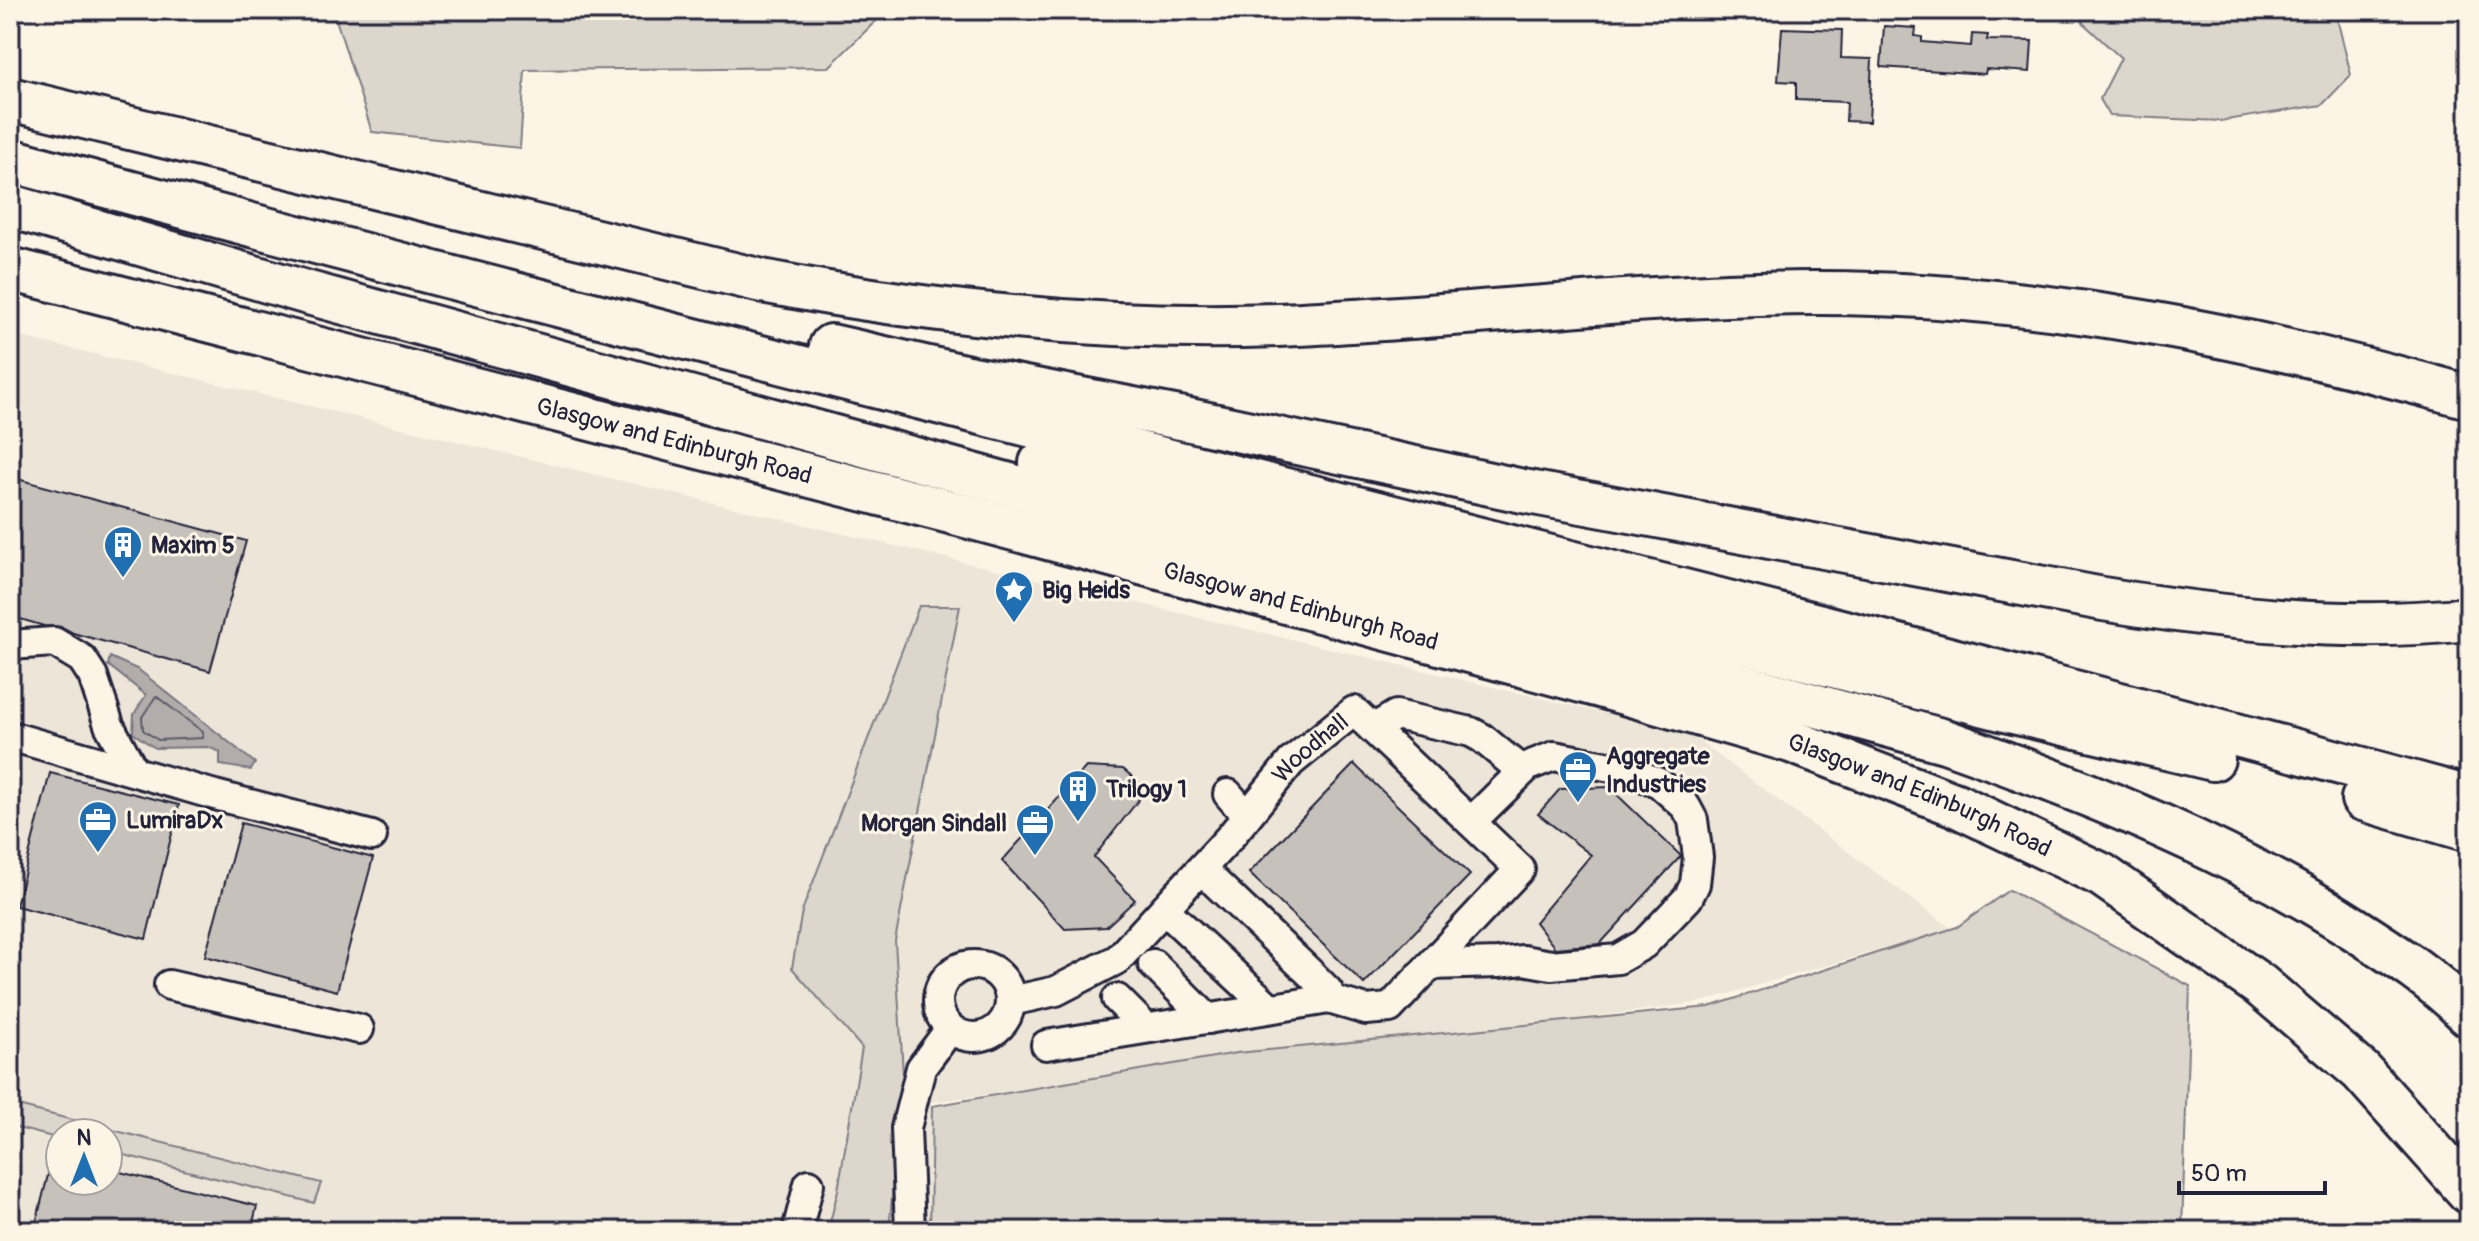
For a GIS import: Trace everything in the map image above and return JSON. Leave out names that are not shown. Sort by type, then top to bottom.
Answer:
[{"type":"highway","points":[[10,99],[747,278],[843,297],[959,313],[1107,325],[1278,325],[1755,294],[1929,297],[2045,307],[2175,326],[2318,356],[2469,397]]},
{"type":"highway","points":[[10,143],[479,263],[873,356],[1523,491],[2183,612],[2338,626],[2469,619]]},
{"type":"highway","points":[[10,160],[350,253],[1748,608],[2469,798]]},
{"type":"highway","points":[[14,208],[309,277],[2009,711],[2285,776],[2469,830]]},
{"type":"highway","points":[[14,208],[335,301],[1945,741],[2155,822],[2227,856],[2318,905],[2382,947],[2448,994],[2469,1015]]},
{"type":"highway","name":"Glasgow and Edinburgh Road","points":[[10,269],[973,518],[1600,686],[1791,741],[1956,805],[2102,875],[2260,985],[2361,1071],[2469,1192]]},
{"type":"highway","points":[[1317,532],[1387,565],[1745,667],[1853,702],[1896,728]]},
{"type":"street","points":[[10,645],[54,642],[82,659],[93,676],[109,725],[133,770]]},
{"type":"street","points":[[1346,719],[1396,715],[1471,732],[1522,771]]},
{"type":"street","name":"Woodhall","points":[[1011,1001],[1056,991],[1118,959],[1164,898],[1201,869],[1247,816],[1283,754],[1346,719],[1471,822],[1520,869],[1390,1008],[1366,1010],[1329,999]]},
{"type":"street","points":[[10,736],[372,836]]},
{"type":"street","points":[[1431,965],[1523,960],[1551,965],[1618,959],[1644,944],[1688,898],[1695,884],[1698,857],[1693,820],[1686,807],[1659,783],[1627,770],[1554,756],[1528,766],[1471,822]]},
{"type":"street","points":[[1228,794],[1247,816]]},
{"type":"street","points":[[1046,1045],[1329,999],[1328,991],[1201,869]]},
{"type":"street","points":[[1164,898],[1270,1008]]},
{"type":"street","points":[[973,964],[994,970],[1007,985],[1011,1001],[1006,1019],[987,1035],[964,1036],[950,1029],[938,1008],[937,995],[942,982],[957,968],[973,964]]},
{"type":"street","points":[[1153,964],[1208,1019]]},
{"type":"street","points":[[169,985],[359,1029]]},
{"type":"street","points":[[1117,999],[1146,1028]]},
{"type":"street","points":[[910,1231],[906,1128],[921,1068],[950,1029]]},
{"type":"street","points":[[797,1231],[809,1184]]},
{"type":"shaded area","points":[[333,10],[887,10],[829,67],[525,70],[520,148],[372,132]]},
{"type":"shaded area","points":[[2080,10],[2335,10],[2351,75],[2322,105],[2220,121],[2110,116],[2100,99],[2121,58],[2083,23]]},
{"type":"shaded area","points":[[10,334],[1688,733],[1952,929],[1697,1003],[931,1102],[929,1231],[10,1231]]},
{"type":"shaded area","points":[[919,606],[960,606],[895,941],[903,1073],[889,1231],[828,1231],[862,1048],[792,968],[802,911]]},
{"type":"shaded area","points":[[2009,890],[2190,986],[2182,1231],[930,1231],[932,1106],[1237,1053],[1709,1007],[1957,927]]},
{"type":"shaded area","points":[[10,1104],[61,1117],[44,1117],[44,1135],[10,1126]]},
{"type":"shaded area","points":[[124,1133],[321,1183],[314,1203],[124,1155]]},
{"type":"water","points":[[110,657],[139,670],[255,763],[251,770],[220,765],[220,752],[208,747],[155,748],[133,733],[134,714],[146,695],[108,665]]},
{"type":"building","points":[[1884,26],[1916,28],[1915,36],[1922,37],[1922,42],[1971,46],[1972,34],[1988,35],[1987,40],[2032,41],[2030,72],[1986,69],[1985,74],[1881,67]]},
{"type":"building","points":[[1782,28],[1842,30],[1841,58],[1872,59],[1869,122],[1846,121],[1847,102],[1796,100],[1796,82],[1778,81]]},
{"type":"building","name":"Maxim 5","points":[[10,477],[246,541],[210,671],[73,633],[62,627],[44,626],[10,616]]},
{"type":"building","points":[[1354,764],[1470,875],[1364,984],[1249,873]]},
{"type":"building","name":"Trilogy 1","points":[[1086,767],[1123,769],[1147,789],[1094,857],[1135,900],[1106,927],[1065,929],[1002,861]]},
{"type":"building","points":[[50,773],[179,805],[146,939],[16,906]]},
{"type":"building","points":[[1609,787],[1681,856],[1600,944],[1555,948],[1535,922],[1591,855],[1538,814],[1560,789]]},
{"type":"building","points":[[241,823],[373,858],[337,991],[205,956]]},
{"type":"building","points":[[124,1173],[257,1206],[251,1231],[34,1231],[44,1191],[44,1197],[124,1197]]},
{"type":"place","name":"Maxim 5","points":[[123,579]]},
{"type":"place","name":"Big Heids","points":[[1014,624]]},
{"type":"place","name":"Aggregate Industries","points":[[1578,804]]},
{"type":"place","name":"Trilogy 1","points":[[1078,823]]},
{"type":"place","name":"LumiraDx","points":[[98,854]]},
{"type":"place","name":"Morgan Sindall","points":[[1035,857]]}]
